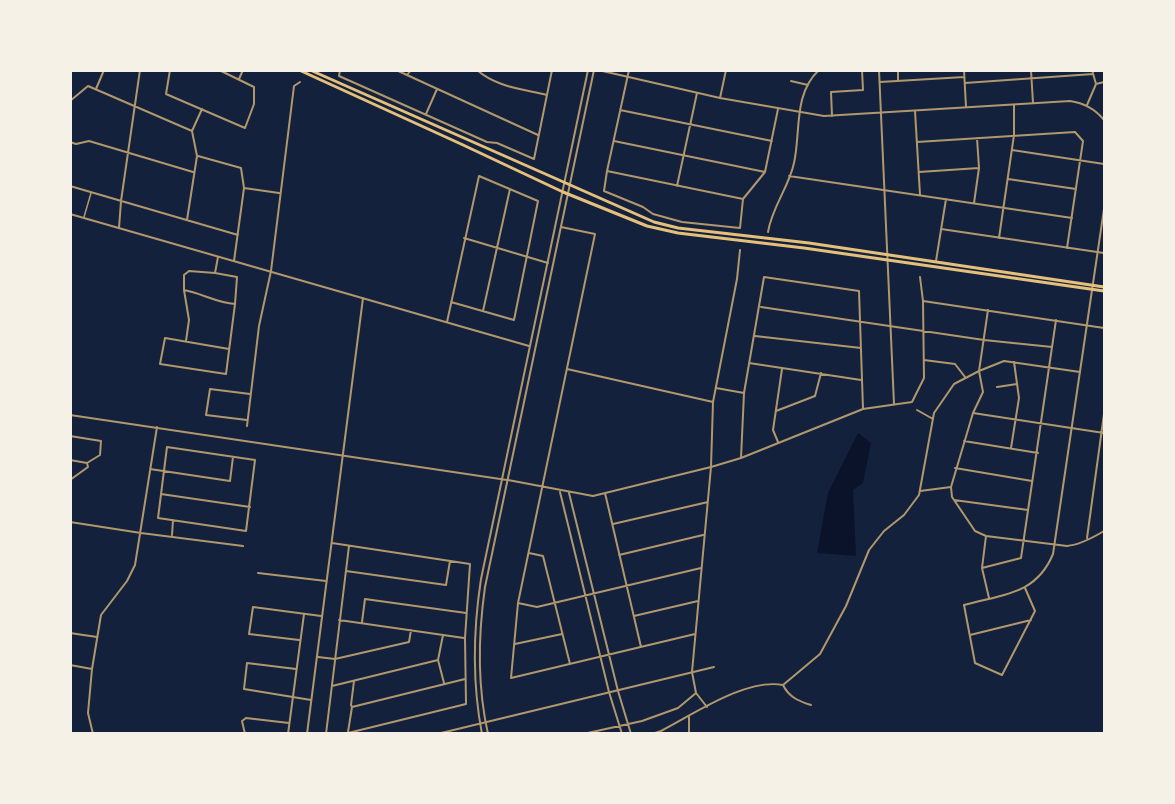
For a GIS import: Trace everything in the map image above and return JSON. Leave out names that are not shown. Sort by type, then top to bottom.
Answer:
[{"type":"main road","points":[[299,70],[568,195],[648,226],[678,233],[1104,289]]},
{"type":"main road","points":[[310,70],[646,220],[678,228],[889,255],[1093,288]]},
{"type":"street","points":[[96,89],[104,70]]},
{"type":"street","points":[[119,228],[140,70]]},
{"type":"street","points":[[170,70],[166,94],[245,128],[254,104],[254,87],[219,70]]},
{"type":"street","points":[[239,79],[243,70]]},
{"type":"street","points":[[340,70],[339,76],[487,142],[497,143],[534,159],[552,70]]},
{"type":"street","points":[[396,70],[539,136]]},
{"type":"street","points":[[407,75],[411,70]]},
{"type":"street","points":[[477,70],[487,78],[504,85],[548,95]]},
{"type":"street","points":[[488,734],[480,679],[482,608],[568,195],[567,184],[588,70]]},
{"type":"street","points":[[482,734],[475,686],[476,612],[563,192],[567,184],[594,70]]},
{"type":"street","points":[[598,70],[720,98],[799,113],[832,116],[1071,101],[1087,105],[1104,120]]},
{"type":"street","points":[[628,70],[604,191],[653,214],[682,222],[740,228],[742,199],[765,172],[778,109]]},
{"type":"street","points":[[720,98],[726,70]]},
{"type":"street","points":[[768,232],[770,220],[794,164],[799,113],[807,85],[819,70]]},
{"type":"street","points":[[832,116],[831,92],[863,90],[862,70]]},
{"type":"street","points":[[879,70],[894,404]]},
{"type":"street","points":[[898,70],[898,81]]},
{"type":"street","points":[[964,70],[966,107]]},
{"type":"street","points":[[1031,70],[1033,103]]},
{"type":"street","points":[[965,83],[1093,72],[1096,84],[1087,105]]},
{"type":"street","points":[[880,82],[964,77]]},
{"type":"street","points":[[247,426],[264,298],[271,271],[294,86],[300,81]]},
{"type":"street","points":[[791,81],[807,85]]},
{"type":"street","points":[[1096,84],[1104,82]]},
{"type":"street","points":[[70,101],[88,86],[192,131]]},
{"type":"street","points":[[426,114],[437,89]]},
{"type":"street","points":[[677,186],[697,93]]},
{"type":"street","points":[[999,238],[1014,135],[1014,105]]},
{"type":"street","points":[[187,220],[197,156],[192,131],[202,109]]},
{"type":"street","points":[[620,110],[772,141]]},
{"type":"street","points":[[915,111],[920,195]]},
{"type":"street","points":[[916,142],[1075,132],[1083,141],[1067,248]]},
{"type":"street","points":[[974,202],[979,168],[977,138]]},
{"type":"street","points":[[70,142],[76,144],[89,141],[194,172]]},
{"type":"street","points":[[614,141],[765,172]]},
{"type":"street","points":[[1012,150],[1104,164]]},
{"type":"street","points":[[197,156],[240,168],[244,188],[234,261]]},
{"type":"street","points":[[919,172],[979,168]]},
{"type":"street","points":[[607,171],[742,199]]},
{"type":"street","points":[[447,322],[451,302],[464,238],[479,176],[538,201],[514,320],[451,302]]},
{"type":"street","points":[[789,176],[1072,218]]},
{"type":"street","points":[[1007,179],[1076,189]]},
{"type":"street","points":[[70,186],[238,235]]},
{"type":"street","points":[[244,188],[280,194]]},
{"type":"street","points":[[483,311],[510,189]]},
{"type":"street","points":[[84,218],[91,192]]},
{"type":"street","points":[[936,262],[945,199]]},
{"type":"street","points":[[1025,588],[1035,611],[1002,675],[975,663],[964,605],[1025,588],[1040,578],[1048,566],[1055,544],[1104,209]]},
{"type":"street","points":[[70,214],[535,348]]},
{"type":"street","points":[[561,227],[595,234],[518,603],[511,678],[695,634]]},
{"type":"street","points":[[941,229],[1104,253]]},
{"type":"street","points":[[464,238],[548,263]]},
{"type":"street","points":[[707,707],[696,693],[692,672],[711,467],[713,402],[737,279],[740,250]]},
{"type":"street","points":[[215,273],[218,256]]},
{"type":"street","points":[[186,342],[189,320],[184,275],[189,271],[215,273],[237,277],[229,349],[226,374],[160,364],[165,338],[186,342],[229,349]]},
{"type":"street","points":[[741,458],[744,393],[764,277],[859,291],[863,409]]},
{"type":"street","points":[[70,415],[502,479],[593,496],[741,458],[863,409],[912,402],[924,378],[923,301],[920,277]]},
{"type":"street","points":[[184,290],[234,304]]},
{"type":"street","points":[[307,734],[363,298]]},
{"type":"street","points":[[923,301],[1104,328]]},
{"type":"street","points":[[760,306],[984,340],[1052,347]]},
{"type":"street","points":[[988,310],[979,370],[982,392],[955,468],[951,487],[954,500],[975,531],[987,536],[1067,546],[1077,545],[1104,531]]},
{"type":"street","points":[[982,568],[1021,558],[1056,320]]},
{"type":"street","points":[[755,336],[861,348]]},
{"type":"street","points":[[924,360],[955,364],[965,377]]},
{"type":"street","points":[[783,685],[820,654],[838,623],[869,550],[884,531],[904,515],[913,504],[920,491],[933,419],[940,401],[954,384],[979,370],[1004,361],[1080,372]]},
{"type":"street","points":[[1011,448],[1019,398],[1014,362]]},
{"type":"street","points":[[749,363],[861,380]]},
{"type":"street","points":[[566,369],[713,402]]},
{"type":"street","points":[[778,443],[773,430],[782,369]]},
{"type":"street","points":[[776,411],[814,396],[821,373]]},
{"type":"street","points":[[997,387],[1017,384]]},
{"type":"street","points":[[716,388],[744,393]]},
{"type":"street","points":[[247,420],[206,415],[210,389],[250,394]]},
{"type":"street","points":[[917,410],[933,419]]},
{"type":"street","points":[[973,413],[1103,433]]},
{"type":"street","points":[[1087,538],[1104,414]]},
{"type":"street","points":[[93,734],[88,712],[101,615],[127,581],[135,565],[157,427]]},
{"type":"street","points":[[70,436],[101,441],[100,455],[87,463],[70,460]]},
{"type":"street","points":[[964,441],[1038,453]]},
{"type":"street","points":[[167,447],[233,457],[255,460],[246,531],[158,518],[167,447]]},
{"type":"street","points":[[150,469],[230,481],[233,457]]},
{"type":"street","points":[[70,480],[88,467],[87,463]]},
{"type":"street","points":[[955,468],[1033,481]]},
{"type":"street","points":[[920,491],[951,487]]},
{"type":"street","points":[[559,491],[609,692],[622,734]]},
{"type":"street","points":[[570,493],[618,691],[631,734]]},
{"type":"street","points":[[605,493],[641,647]]},
{"type":"street","points":[[161,494],[250,507]]},
{"type":"street","points":[[954,500],[1028,510]]},
{"type":"street","points":[[613,525],[708,502]]},
{"type":"street","points":[[172,536],[173,520]]},
{"type":"street","points":[[70,522],[243,546]]},
{"type":"street","points":[[619,555],[704,535]]},
{"type":"street","points":[[987,536],[982,568],[989,598]]},
{"type":"street","points":[[331,543],[470,564],[465,638],[466,704],[346,733],[352,707],[354,681]]},
{"type":"street","points":[[326,734],[349,546]]},
{"type":"street","points":[[529,553],[543,556],[570,664]]},
{"type":"street","points":[[345,571],[446,585],[450,561]]},
{"type":"street","points":[[518,603],[537,607],[701,568]]},
{"type":"street","points":[[258,573],[326,581]]},
{"type":"street","points":[[362,623],[365,598],[466,613]]},
{"type":"street","points":[[634,616],[698,601]]},
{"type":"street","points":[[299,640],[249,634],[253,607],[321,616]]},
{"type":"street","points":[[288,734],[304,614]]},
{"type":"street","points":[[339,620],[465,638]]},
{"type":"street","points":[[970,635],[1031,620]]},
{"type":"street","points":[[316,656],[335,659],[409,642],[411,630]]},
{"type":"street","points":[[70,633],[97,637]]},
{"type":"street","points":[[514,645],[562,634]]},
{"type":"street","points":[[443,635],[438,660],[444,684]]},
{"type":"street","points":[[331,686],[438,660]]},
{"type":"street","points":[[296,669],[247,663],[244,689],[311,700]]},
{"type":"street","points":[[70,665],[92,669]]},
{"type":"street","points":[[437,734],[714,667]]},
{"type":"street","points":[[352,707],[465,679]]},
{"type":"street","points":[[652,734],[744,688],[770,682],[783,685]]},
{"type":"street","points":[[783,685],[792,698],[811,705]]},
{"type":"street","points":[[583,734],[642,721],[678,708],[696,693]]},
{"type":"street","points":[[688,717],[689,734]]},
{"type":"street","points":[[245,734],[243,721],[246,718],[289,723]]},
{"type":"water","points":[[858,433],[871,443],[863,483],[853,490],[856,556],[817,553],[828,493]]}]
